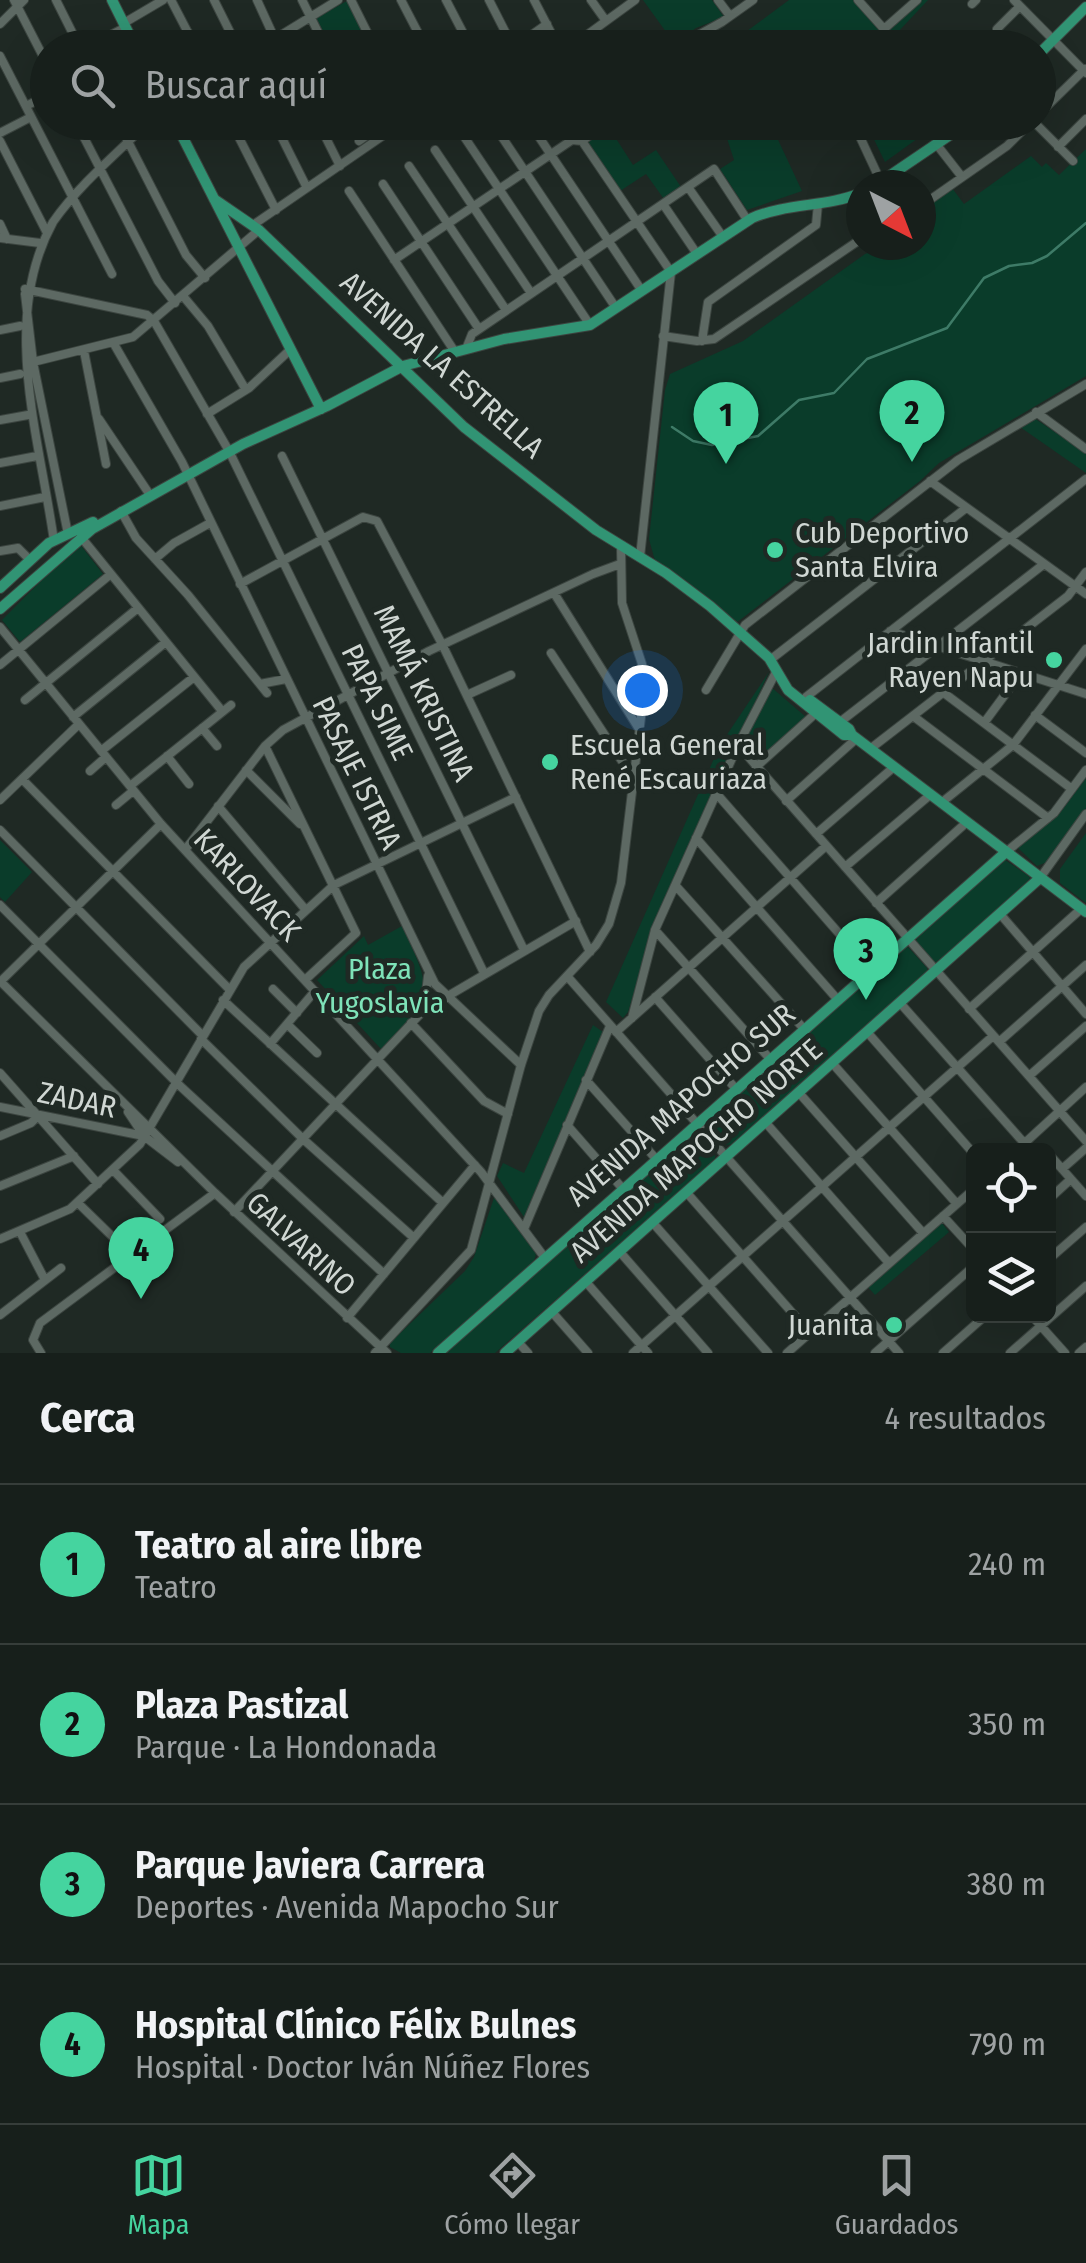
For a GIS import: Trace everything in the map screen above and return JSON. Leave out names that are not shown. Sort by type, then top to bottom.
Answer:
[{"type":"main road","points":[[112,0],[127,30]]},
{"type":"main road","points":[[1056,37],[1085,4]]},
{"type":"main road","name":"AVENIDA LA ESTRELLA","points":[[183,140],[322,409]]},
{"type":"main road","points":[[899,170],[944,140]]},
{"type":"main road","name":"AVENIDA LA ESTRELLA","points":[[214,199],[256,228],[464,427],[710,606],[770,660],[788,690],[844,735],[854,737]]},
{"type":"main road","points":[[0,609],[81,537],[117,513],[230,451],[403,366],[516,336],[590,324],[748,221],[769,212],[846,200]]},
{"type":"main road","points":[[0,588],[54,540],[117,513]]},
{"type":"main road","points":[[35,576],[61,548],[68,534]]},
{"type":"main road","name":"AVENIDA LA ESTRELLA","points":[[778,674],[870,750],[1084,910]]},
{"type":"main road","name":"AVENIDA MAPOCHO SUR","points":[[438,1353],[1006,852]]},
{"type":"main road","name":"AVENIDA MAPOCHO NORTE","points":[[505,1353],[1040,878]]},
{"type":"street","points":[[56,0],[73,30]]},
{"type":"street","points":[[116,30],[163,0]]},
{"type":"street","points":[[171,0],[187,30]]},
{"type":"street","points":[[214,0],[229,30]]},
{"type":"street","points":[[256,0],[271,30]]},
{"type":"street","points":[[302,0],[317,30]]},
{"type":"street","points":[[294,30],[338,0]]},
{"type":"street","points":[[351,0],[366,30]]},
{"type":"street","points":[[401,0],[417,30]]},
{"type":"street","points":[[446,0],[462,30]]},
{"type":"street","points":[[489,0],[507,30]]},
{"type":"street","points":[[534,0],[550,30]]},
{"type":"street","points":[[591,0],[606,21]]},
{"type":"street","points":[[594,30],[635,0]]},
{"type":"street","points":[[718,0],[730,16]]},
{"type":"street","points":[[706,30],[753,0]]},
{"type":"street","points":[[858,0],[884,29],[917,0]]},
{"type":"street","points":[[0,24],[18,2],[31,30]]},
{"type":"street","points":[[997,29],[1017,3],[1043,30]]},
{"type":"street","points":[[539,30],[547,24]]},
{"type":"street","points":[[1056,43],[1085,70],[1056,98]]},
{"type":"street","points":[[0,56],[30,115]]},
{"type":"street","points":[[26,106],[30,104]]},
{"type":"street","points":[[0,132],[30,117]]},
{"type":"street","points":[[1058,146],[1086,120]]},
{"type":"street","points":[[43,140],[112,274]]},
{"type":"street","points":[[85,140],[158,281],[208,326],[246,390]]},
{"type":"street","points":[[241,140],[276,210]]},
{"type":"street","points":[[283,140],[307,188]]},
{"type":"street","points":[[327,140],[340,166]]},
{"type":"street","points":[[33,362],[132,337],[204,278],[276,210],[377,140]]},
{"type":"street","points":[[466,140],[590,324]]},
{"type":"street","points":[[504,140],[616,308]]},
{"type":"street","points":[[541,140],[642,291]]},
{"type":"street","points":[[184,850],[264,746],[283,730],[442,646],[620,564],[642,544],[671,272],[579,140],[550,154],[394,260]]},
{"type":"street","points":[[861,140],[873,170]]},
{"type":"street","points":[[936,195],[1013,140]]},
{"type":"street","points":[[1052,140],[1073,161]]},
{"type":"street","points":[[54,540],[20,374],[16,327],[46,231],[72,198],[128,142],[186,255],[204,278]]},
{"type":"street","points":[[1,144],[46,231]]},
{"type":"street","points":[[938,144],[962,177]]},
{"type":"street","points":[[435,150],[531,293]]},
{"type":"street","points":[[409,166],[506,310]]},
{"type":"street","points":[[349,192],[461,350],[479,329],[714,169],[748,221]]},
{"type":"street","points":[[383,184],[479,329]]},
{"type":"street","points":[[688,187],[722,236]]},
{"type":"street","points":[[663,204],[697,254]]},
{"type":"street","points":[[702,341],[708,302],[816,225],[818,204]]},
{"type":"street","points":[[0,224],[4,238],[40,243]]},
{"type":"street","points":[[663,336],[702,341],[718,337],[846,248]]},
{"type":"street","points":[[25,289],[154,321]]},
{"type":"street","points":[[25,289],[33,362],[68,534]]},
{"type":"street","name":"PAPA SIME","points":[[154,321],[230,451],[484,972]]},
{"type":"street","points":[[0,330],[28,324]]},
{"type":"street","name":"PASAJE ISTRIA","points":[[114,344],[182,462],[428,971],[444,996],[521,1065]]},
{"type":"street","points":[[207,414],[246,390],[290,348]]},
{"type":"street","points":[[84,351],[106,464]]},
{"type":"street","points":[[0,378],[20,374]]},
{"type":"street","points":[[706,690],[739,633],[958,460],[1086,384]]},
{"type":"street","points":[[1036,412],[1086,449]]},
{"type":"street","points":[[0,420],[28,415]]},
{"type":"street","points":[[96,415],[150,495]]},
{"type":"street","points":[[0,464],[37,456]]},
{"type":"street","name":"MAMÁ KRISTINA","points":[[282,456],[524,950]]},
{"type":"street","points":[[806,696],[1086,479]]},
{"type":"street","points":[[930,482],[1086,594]]},
{"type":"street","points":[[0,506],[46,497]]},
{"type":"street","points":[[770,660],[966,508]]},
{"type":"street","points":[[117,513],[267,693]]},
{"type":"street","points":[[240,584],[364,517],[374,518],[467,695],[590,952]]},
{"type":"street","points":[[154,558],[210,524]]},
{"type":"street","points":[[81,537],[222,712]]},
{"type":"street","points":[[0,551],[18,548],[30,560]]},
{"type":"street","points":[[381,1352],[468,1254],[539,1011],[602,938],[618,897],[645,678],[624,611],[620,564]]},
{"type":"street","points":[[840,722],[1044,564]]},
{"type":"street","points":[[870,750],[1068,596],[1086,572]]},
{"type":"street","points":[[0,665],[111,574]]},
{"type":"street","points":[[554,594],[640,731]]},
{"type":"street","points":[[25,700],[138,608]]},
{"type":"street","name":"KARLOVACK","points":[[0,628],[161,824],[490,1182],[545,1258]]},
{"type":"street","points":[[890,631],[1086,694]]},
{"type":"street","points":[[0,800],[76,721],[166,642]]},
{"type":"street","points":[[941,803],[1013,745],[1086,650]]},
{"type":"street","points":[[551,652],[634,779]]},
{"type":"street","points":[[984,723],[1021,673]]},
{"type":"street","points":[[632,1018],[656,930],[738,746],[778,674]]},
{"type":"street","points":[[467,695],[511,675]]},
{"type":"street","points":[[90,771],[104,754],[194,676]]},
{"type":"street","points":[[260,684],[286,679]]},
{"type":"street","points":[[944,692],[1072,789]]},
{"type":"street","points":[[116,805],[167,756],[231,704]]},
{"type":"street","points":[[756,766],[816,713]]},
{"type":"street","points":[[913,716],[1048,818]]},
{"type":"street","points":[[1035,716],[1086,753]]},
{"type":"street","points":[[202,728],[216,746]]},
{"type":"street","points":[[786,800],[854,737]]},
{"type":"street","points":[[264,746],[356,933],[305,980]]},
{"type":"street","points":[[738,746],[1086,1144],[1062,1169]]},
{"type":"street","points":[[167,756],[190,784]]},
{"type":"street","points":[[816,834],[894,767]]},
{"type":"street","points":[[246,770],[306,830]]},
{"type":"street","name":"AVENIDA MAPOCHO SUR","points":[[1006,852],[1048,818],[1086,770]]},
{"type":"street","points":[[22,779],[230,990]]},
{"type":"street","points":[[716,793],[871,970]]},
{"type":"street","points":[[845,868],[930,794]]},
{"type":"street","points":[[0,1239],[60,1215],[78,1203],[137,1146],[247,963],[305,909],[334,886],[516,796]]},
{"type":"street","points":[[218,806],[305,909]]},
{"type":"street","name":"AVENIDA MAPOCHO NORTE","points":[[1040,878],[1086,814]]},
{"type":"street","points":[[876,902],[967,822]]},
{"type":"street","points":[[0,982],[161,824]]},
{"type":"street","points":[[0,830],[303,1139],[414,1238]]},
{"type":"street","points":[[696,838],[838,1000]]},
{"type":"street","points":[[524,1228],[586,1080],[613,1029],[632,1018],[826,846]]},
{"type":"street","points":[[676,886],[804,1029]]},
{"type":"street","points":[[0,906],[175,1080],[384,1274]]},
{"type":"street","points":[[969,1008],[1084,910]]},
{"type":"street","points":[[1001,915],[1086,1014]]},
{"type":"street","points":[[234,1212],[424,1010],[576,921]]},
{"type":"street","points":[[656,930],[770,1059]]},
{"type":"street","points":[[632,1353],[645,1349],[675,1316],[957,1068],[1086,965]]},
{"type":"street","points":[[424,1010],[428,971]]},
{"type":"street","points":[[566,976],[899,1353]]},
{"type":"street","name":"GALVARINO","points":[[0,982],[146,1131]]},
{"type":"street","points":[[274,989],[297,1013]]},
{"type":"street","points":[[270,1044],[315,992]]},
{"type":"street","points":[[655,997],[736,1089]]},
{"type":"street","points":[[223,1000],[444,1203]]},
{"type":"street","points":[[901,1004],[1018,1143]]},
{"type":"street","points":[[412,1023],[484,1101],[508,1114]]},
{"type":"street","points":[[287,1024],[317,1052]]},
{"type":"street","points":[[1029,1076],[1086,1026]]},
{"type":"street","points":[[868,1034],[966,1145]]},
{"type":"street","points":[[833,1064],[957,1204]]},
{"type":"street","points":[[0,1073],[98,1184]]},
{"type":"street","points":[[586,1080],[656,1160]]},
{"type":"street","points":[[1025,1143],[1086,1086]]},
{"type":"street","points":[[800,1094],[923,1234]]},
{"type":"street","name":"GALVARINO","points":[[124,1106],[132,1118],[381,1352]]},
{"type":"street","name":"ZADAR","points":[[0,1107],[128,1134],[146,1131]]},
{"type":"street","points":[[0,1136],[32,1123],[38,1116]]},
{"type":"street","points":[[132,1118],[128,1134],[137,1146]]},
{"type":"street","points":[[766,1123],[889,1264]]},
{"type":"street","points":[[567,1125],[624,1189]]},
{"type":"street","points":[[1033,1136],[1039,1143]]},
{"type":"street","points":[[0,1186],[74,1156]]},
{"type":"street","points":[[1056,1162],[1086,1196]]},
{"type":"street","points":[[346,1318],[475,1165]]},
{"type":"street","points":[[112,1170],[160,1219]]},
{"type":"street","points":[[1056,1193],[1071,1180]]},
{"type":"street","points":[[687,1193],[810,1333]]},
{"type":"street","points":[[40,1353],[34,1340],[40,1323],[214,1194]]},
{"type":"street","points":[[787,1353],[966,1196]]},
{"type":"street","points":[[78,1203],[121,1245]]},
{"type":"street","points":[[944,1216],[966,1241]]},
{"type":"street","points":[[653,1223],[768,1353]]},
{"type":"street","points":[[1056,1253],[1086,1227]]},
{"type":"street","points":[[20,1232],[45,1280]]},
{"type":"street","points":[[620,1252],[708,1353]]},
{"type":"street","points":[[1,1312],[61,1268]]},
{"type":"street","points":[[875,1353],[966,1273]]},
{"type":"street","points":[[586,1282],[645,1349]]},
{"type":"street","points":[[1010,1353],[1086,1286]]},
{"type":"street","points":[[552,1312],[588,1353]]},
{"type":"street","points":[[943,1353],[977,1323]]},
{"type":"street","points":[[1038,1323],[1065,1353]]},
{"type":"street","points":[[518,1342],[528,1353]]},
{"type":"street","points":[[1080,1353],[1086,1347]]},
{"type":"green space","points":[[643,0],[712,0],[724,17],[693,30],[665,30]]},
{"type":"green space","points":[[789,0],[854,0],[880,30],[748,30]]},
{"type":"green space","points":[[921,0],[928,0],[900,30],[886,30]]},
{"type":"green space","points":[[347,1],[362,30],[323,30],[316,18]]},
{"type":"green space","points":[[617,140],[633,165],[656,150],[681,187],[664,199],[646,174],[620,191],[586,141]]},
{"type":"green space","points":[[728,140],[778,140],[802,191],[747,210],[720,169],[734,160]]},
{"type":"green space","points":[[874,140],[915,140],[885,162]]},
{"type":"green space","points":[[1086,149],[1086,376],[939,463],[736,623],[655,561],[649,539],[670,374],[743,341],[857,260],[936,260],[936,199],[952,188],[964,204],[1031,156],[1059,175]]},
{"type":"green space","points":[[1034,418],[1086,453],[1086,473],[1020,427]]},
{"type":"green space","points":[[79,543],[103,574],[20,642],[2,620]]},
{"type":"green space","points":[[769,672],[673,881],[623,1018],[606,1002],[720,745]]},
{"type":"green space","points":[[771,687],[806,717],[757,761],[742,746]]},
{"type":"green space","points":[[1086,778],[1086,808],[1047,862],[1037,866],[1018,848],[1060,813]]},
{"type":"green space","points":[[1086,833],[1086,903],[1060,883],[1060,869]]},
{"type":"green space","points":[[0,840],[32,872],[5,902],[0,897]]},
{"type":"green space","points":[[1005,860],[1030,877],[1028,883],[939,963],[933,962],[916,942],[918,934]]},
{"type":"green space","name":"Plaza Yugoslavia","points":[[402,926],[420,967],[423,993],[411,1017],[382,1050],[317,980],[364,936],[368,945]]},
{"type":"green space","points":[[908,947],[927,968],[927,974],[734,1144],[726,1145],[709,1127],[709,1119],[901,948]]},
{"type":"green space","points":[[593,1025],[603,1032],[524,1217],[497,1176],[503,1163],[524,1173]]},
{"type":"green space","points":[[692,1135],[698,1136],[715,1160],[495,1353],[442,1353]]},
{"type":"green space","points":[[495,1195],[536,1254],[534,1261],[430,1353],[401,1353],[390,1347],[465,1271],[474,1257]]},
{"type":"green space","points":[[941,1222],[949,1232],[875,1295],[867,1286]]},
{"type":"waterway","points":[[672,427],[693,441],[712,445],[758,436],[799,400],[834,393],[867,359],[947,328],[984,278],[1009,266],[1047,256],[1086,223]]},
{"type":"place","name":"Plaza Pastizal","points":[[912,462]]},
{"type":"place","name":"Teatro al aire libre","points":[[726,464]]},
{"type":"place","name":"Cub Deportivo Santa Elvira","points":[[775,550]]},
{"type":"place","name":"Jardin Infantil Rayen Napu","points":[[1054,660]]},
{"type":"place","name":"Escuela General René Escauriaza","points":[[550,762]]},
{"type":"place","name":"Parque Javiera Carrera","points":[[866,1000]]},
{"type":"place","name":"Hospital Clínico Félix Bulnes","points":[[141,1299]]},
{"type":"place","name":"Juanita","points":[[894,1325]]}]
